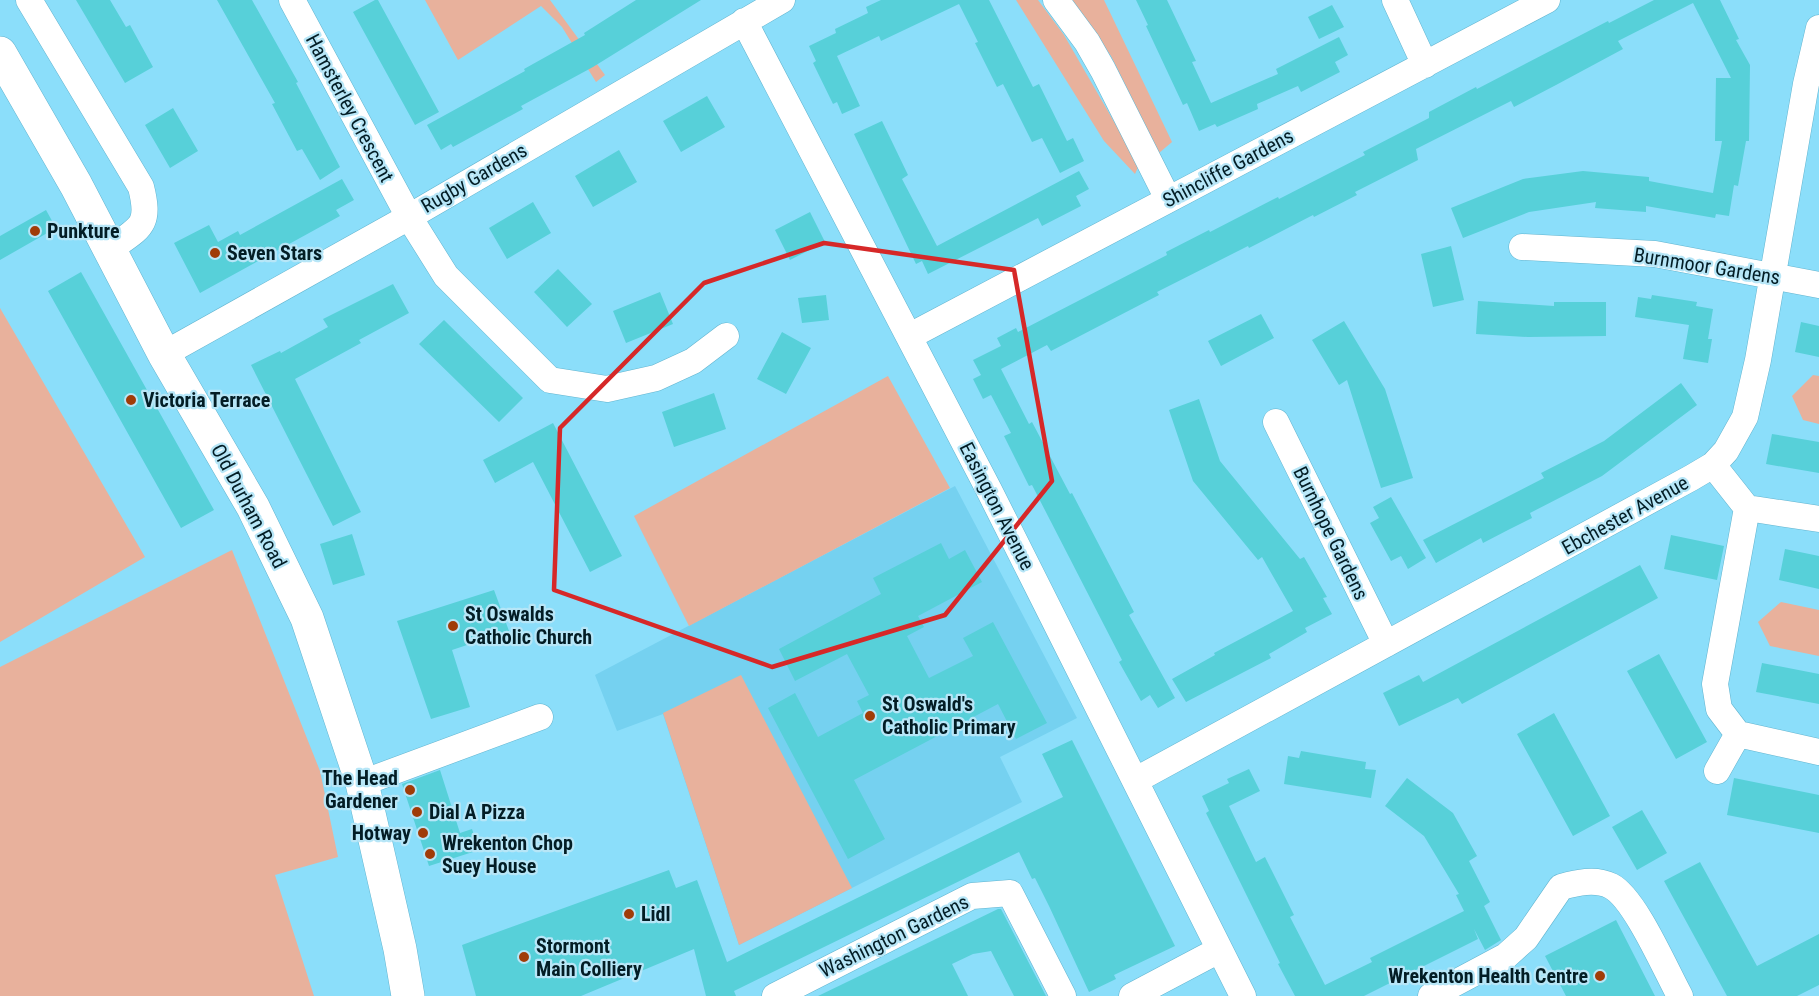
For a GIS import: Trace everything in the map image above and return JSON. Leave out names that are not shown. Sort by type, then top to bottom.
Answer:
[{"type":"main road","name":"Old Durham Road","points":[[0,53],[76,186],[164,354],[253,507],[307,618],[362,783],[400,949],[408,996]]},
{"type":"street","points":[[29,0],[141,187],[147,209],[140,227],[109,250]]},
{"type":"street","name":"Hamsterley Crescent","points":[[292,0],[409,217],[446,276],[550,380],[608,389],[656,378],[693,361],[726,336]]},
{"type":"street","name":"Rugby Gardens","points":[[164,354],[409,217],[782,0]]},
{"type":"street","points":[[1056,0],[1087,42],[1103,70],[1168,199]]},
{"type":"street","points":[[1395,0],[1425,65]]},
{"type":"street","name":"Shincliffe Gardens","points":[[910,336],[1547,0]]},
{"type":"street","name":"Easington Avenue","points":[[744,21],[910,336],[1243,996]]},
{"type":"street","name":"Ebchester Avenue","points":[[1136,780],[1713,465],[1726,451],[1745,417],[1758,360],[1771,275],[1816,59],[1819,28]]},
{"type":"street","name":"Burnmoor Gardens","points":[[1522,247],[1655,254],[1819,285]]},
{"type":"street","name":"Burnhope Gardens","points":[[1276,422],[1386,644]]},
{"type":"street","points":[[1713,465],[1747,508],[1819,519]]},
{"type":"street","points":[[1747,508],[1715,684],[1719,709],[1738,734],[1819,752]]},
{"type":"street","points":[[362,783],[540,717]]},
{"type":"street","points":[[1717,771],[1738,734]]},
{"type":"street","points":[[1431,996],[1506,956],[1526,938],[1561,887],[1585,881],[1611,886],[1630,904],[1680,996]]},
{"type":"street","name":"Washington Gardens","points":[[775,996],[972,896],[1010,893],[1063,996]]},
{"type":"street","points":[[1132,996],[1219,950]]},
{"type":"highlighted area","points":[[824,243],[1014,270],[1052,481],[945,615],[772,667],[554,590],[560,428],[704,283]]},
{"type":"shaded area","points":[[425,0],[550,0],[605,75],[596,82],[562,27],[541,6],[458,60]]},
{"type":"shaded area","points":[[1016,0],[1038,0],[1064,35],[1139,165],[1135,174],[1104,141]]},
{"type":"shaded area","points":[[1071,0],[1104,0],[1172,142],[1159,153],[1111,56]]},
{"type":"shaded area","points":[[0,308],[145,557],[0,642]]},
{"type":"shaded area","points":[[1813,375],[1819,376],[1819,424],[1803,420],[1792,396]]},
{"type":"shaded area","points":[[888,376],[950,488],[689,626],[634,516]]},
{"type":"shaded area","name":"St Oswald's Catholic Primary","points":[[955,486],[1077,718],[1000,757],[1022,802],[739,945],[663,714],[617,731],[595,675]]},
{"type":"shaded area","points":[[232,550],[320,771],[338,857],[275,875],[314,996],[0,996],[0,667]]},
{"type":"shaded area","points":[[1781,602],[1819,610],[1819,656],[1770,646],[1758,622]]},
{"type":"shaded area","points":[[741,675],[852,888],[739,945],[663,713]]},
{"type":"building","points":[[76,0],[110,0],[126,27],[130,25],[153,67],[125,83]]},
{"type":"building","points":[[217,0],[252,0],[298,82],[296,83],[340,167],[320,180],[302,149],[297,151],[272,104],[275,103]]},
{"type":"building","points":[[378,0],[439,112],[415,125],[353,12]]},
{"type":"building","points":[[636,0],[701,0],[593,67],[521,106],[523,109],[453,147],[451,144],[441,150],[427,125],[525,71],[524,69],[585,35],[584,33]]},
{"type":"building","points":[[881,0],[989,0],[1033,87],[1039,84],[1067,141],[1073,138],[1084,161],[1060,173],[1042,138],[1032,142],[1003,84],[997,87],[959,4],[881,41],[879,36],[837,56],[860,106],[842,114],[837,102],[833,104],[813,63],[816,61],[809,46],[836,33],[835,29],[868,13],[866,7]]},
{"type":"building","points":[[1136,0],[1167,0],[1196,61],[1192,62],[1211,103],[1278,74],[1276,69],[1339,37],[1348,55],[1335,62],[1340,72],[1301,92],[1298,86],[1257,104],[1258,109],[1217,127],[1215,124],[1199,131],[1187,103],[1183,105]]},
{"type":"building","points":[[1654,0],[1720,0],[1739,39],[1736,40],[1750,65],[1749,141],[1746,141],[1738,186],[1734,185],[1729,216],[1716,214],[1715,218],[1646,206],[1646,212],[1595,208],[1596,202],[1529,212],[1463,238],[1451,208],[1523,179],[1583,171],[1649,177],[1649,181],[1713,193],[1722,141],[1715,141],[1716,78],[1731,78],[1693,3],[1618,41],[1623,49],[1556,85],[1514,107],[1511,101],[1416,149],[1418,160],[1355,192],[1357,195],[1157,292],[1159,295],[1051,351],[1047,345],[1001,369],[1029,424],[1032,422],[1070,494],[1072,493],[1134,612],[1129,615],[1175,698],[1158,708],[1150,695],[1141,701],[1119,662],[1122,660],[1032,485],[1029,486],[1004,436],[1011,433],[991,395],[983,399],[973,379],[981,375],[973,360],[1001,346],[997,338],[1016,328],[1018,332],[1167,255],[1166,252],[1209,230],[1210,232],[1278,197],[1279,199],[1365,155],[1363,152],[1429,118],[1429,112]]},
{"type":"building","points":[[1332,5],[1344,27],[1319,39],[1308,17]]},
{"type":"building","points":[[707,96],[725,127],[681,152],[663,121]]},
{"type":"building","points":[[173,108],[198,151],[170,168],[145,125]]},
{"type":"building","points":[[882,121],[908,175],[902,179],[937,246],[1079,171],[1089,189],[1076,196],[1081,206],[1042,226],[1038,218],[928,274],[922,261],[916,264],[854,134]]},
{"type":"building","points":[[619,150],[637,182],[593,207],[575,176]]},
{"type":"building","points":[[342,179],[354,200],[336,210],[340,216],[200,293],[174,243],[209,225],[218,242],[238,231],[240,235]]},
{"type":"building","points":[[533,202],[551,233],[507,259],[489,228]]},
{"type":"building","points":[[46,210],[56,228],[0,260],[0,236]]},
{"type":"building","points":[[810,212],[825,242],[790,260],[775,230]]},
{"type":"building","points":[[1451,246],[1464,300],[1433,307],[1421,254]]},
{"type":"building","points":[[558,269],[592,304],[567,327],[534,292]]},
{"type":"building","name":"Victoria Terrace","points":[[81,272],[214,510],[181,528],[48,291]]},
{"type":"building","points":[[393,284],[409,313],[359,340],[361,343],[295,379],[361,512],[333,526],[251,365],[280,351],[281,353],[328,327],[323,319]]},
{"type":"building","points":[[660,292],[673,324],[626,343],[613,311]]},
{"type":"building","points":[[826,295],[829,320],[802,323],[798,298]]},
{"type":"building","points":[[1652,295],[1697,302],[1696,306],[1713,309],[1708,339],[1712,339],[1708,363],[1683,359],[1689,325],[1635,317],[1638,297],[1651,299]]},
{"type":"building","points":[[1478,301],[1554,306],[1554,302],[1606,302],[1606,336],[1528,337],[1476,334]]},
{"type":"building","points":[[1261,314],[1274,338],[1221,366],[1208,341]]},
{"type":"building","points":[[444,320],[523,398],[499,422],[419,344]]},
{"type":"building","points":[[1344,321],[1385,389],[1413,478],[1381,488],[1347,380],[1339,385],[1312,340]]},
{"type":"building","points":[[1801,322],[1819,326],[1819,357],[1795,352]]},
{"type":"building","points":[[782,332],[811,348],[786,394],[757,379]]},
{"type":"building","points":[[1681,383],[1697,405],[1602,476],[1530,513],[1532,518],[1483,543],[1481,538],[1436,563],[1423,540],[1544,478],[1541,473],[1604,441]]},
{"type":"building","points":[[714,393],[726,429],[674,447],[662,412]]},
{"type":"building","points":[[1199,399],[1220,461],[1300,559],[1304,557],[1327,597],[1323,598],[1332,614],[1305,628],[1307,632],[1269,654],[1271,658],[1186,702],[1172,679],[1215,655],[1214,653],[1293,611],[1262,557],[1258,560],[1193,481],[1169,410]]},
{"type":"building","points":[[553,423],[622,556],[590,572],[533,462],[495,483],[483,460]]},
{"type":"building","points":[[1772,434],[1819,442],[1819,473],[1766,464]]},
{"type":"building","points":[[1391,497],[1426,558],[1408,569],[1401,556],[1391,561],[1370,523],[1379,518],[1373,507]]},
{"type":"building","points":[[352,534],[365,575],[333,585],[320,544]]},
{"type":"building","points":[[1671,535],[1724,546],[1717,580],[1664,569]]},
{"type":"building","points":[[941,543],[949,559],[965,550],[982,582],[918,616],[924,627],[907,636],[929,678],[973,656],[963,638],[993,622],[1047,723],[1016,739],[998,704],[854,780],[885,839],[848,859],[768,708],[795,693],[818,737],[863,713],[857,701],[869,695],[847,654],[795,681],[779,649],[881,594],[873,578]]},
{"type":"building","points":[[1785,549],[1819,556],[1819,589],[1779,580]]},
{"type":"building","points":[[1640,565],[1658,598],[1462,704],[1458,698],[1399,726],[1383,693],[1419,675],[1423,682]]},
{"type":"building","name":"St Oswalds Catholic Church","points":[[494,590],[509,631],[452,650],[470,707],[431,719],[397,621]]},
{"type":"building","points":[[1659,654],[1707,742],[1676,759],[1627,671]]},
{"type":"building","points":[[1762,663],[1819,674],[1819,704],[1756,692]]},
{"type":"building","points":[[1554,713],[1610,816],[1573,836],[1517,734]]},
{"type":"building","points":[[1072,740],[1175,946],[1114,975],[1116,979],[1089,992],[1035,878],[1032,879],[1019,852],[734,991],[736,996],[706,996],[694,949],[581,996],[476,996],[462,945],[669,870],[676,888],[697,880],[727,962],[1063,797],[1042,754]]},
{"type":"building","points":[[1301,751],[1366,762],[1365,769],[1376,770],[1371,798],[1284,784],[1288,756],[1299,758]]},
{"type":"building","points":[[1249,769],[1260,791],[1229,806],[1256,862],[1265,857],[1294,915],[1290,917],[1325,985],[1372,962],[1370,958],[1464,911],[1456,895],[1459,894],[1424,836],[1385,806],[1407,778],[1453,813],[1477,856],[1469,861],[1490,902],[1484,906],[1501,940],[1485,950],[1474,929],[1478,939],[1364,996],[1295,996],[1206,813],[1209,811],[1202,796],[1229,783],[1227,779]]},
{"type":"building","points":[[440,770],[460,833],[472,829],[479,850],[429,866],[402,784]]},
{"type":"building","points":[[1734,778],[1819,795],[1819,833],[1727,815]]},
{"type":"building","points":[[1642,810],[1667,853],[1637,870],[1612,827]]},
{"type":"building","points":[[1700,862],[1757,966],[1819,934],[1819,985],[1797,996],[1727,996],[1664,881]]},
{"type":"building","points":[[1001,909],[1046,996],[1014,996],[991,951],[973,954],[952,964],[968,996],[818,996]]},
{"type":"building","name":"Wrekenton Health Centre","points":[[1616,920],[1655,996],[1566,996],[1545,956]]},
{"type":"place","name":"Punkture","points":[[35,231]]},
{"type":"place","name":"Seven Stars","points":[[215,253]]},
{"type":"place","name":"Victoria Terrace","points":[[131,400]]},
{"type":"place","name":"St Oswalds Catholic Church","points":[[453,626]]},
{"type":"place","name":"St Oswald's Catholic Primary","points":[[870,716]]},
{"type":"place","name":"The Head Gardener","points":[[410,790]]},
{"type":"place","name":"Dial A Pizza","points":[[417,812]]},
{"type":"place","name":"Hotway","points":[[423,833]]},
{"type":"place","name":"Wrekenton Chop Suey House","points":[[430,854]]},
{"type":"place","name":"Lidl","points":[[629,914]]},
{"type":"place","name":"Stormont Main Colliery","points":[[524,957]]},
{"type":"place","name":"Wrekenton Health Centre","points":[[1600,976]]}]
